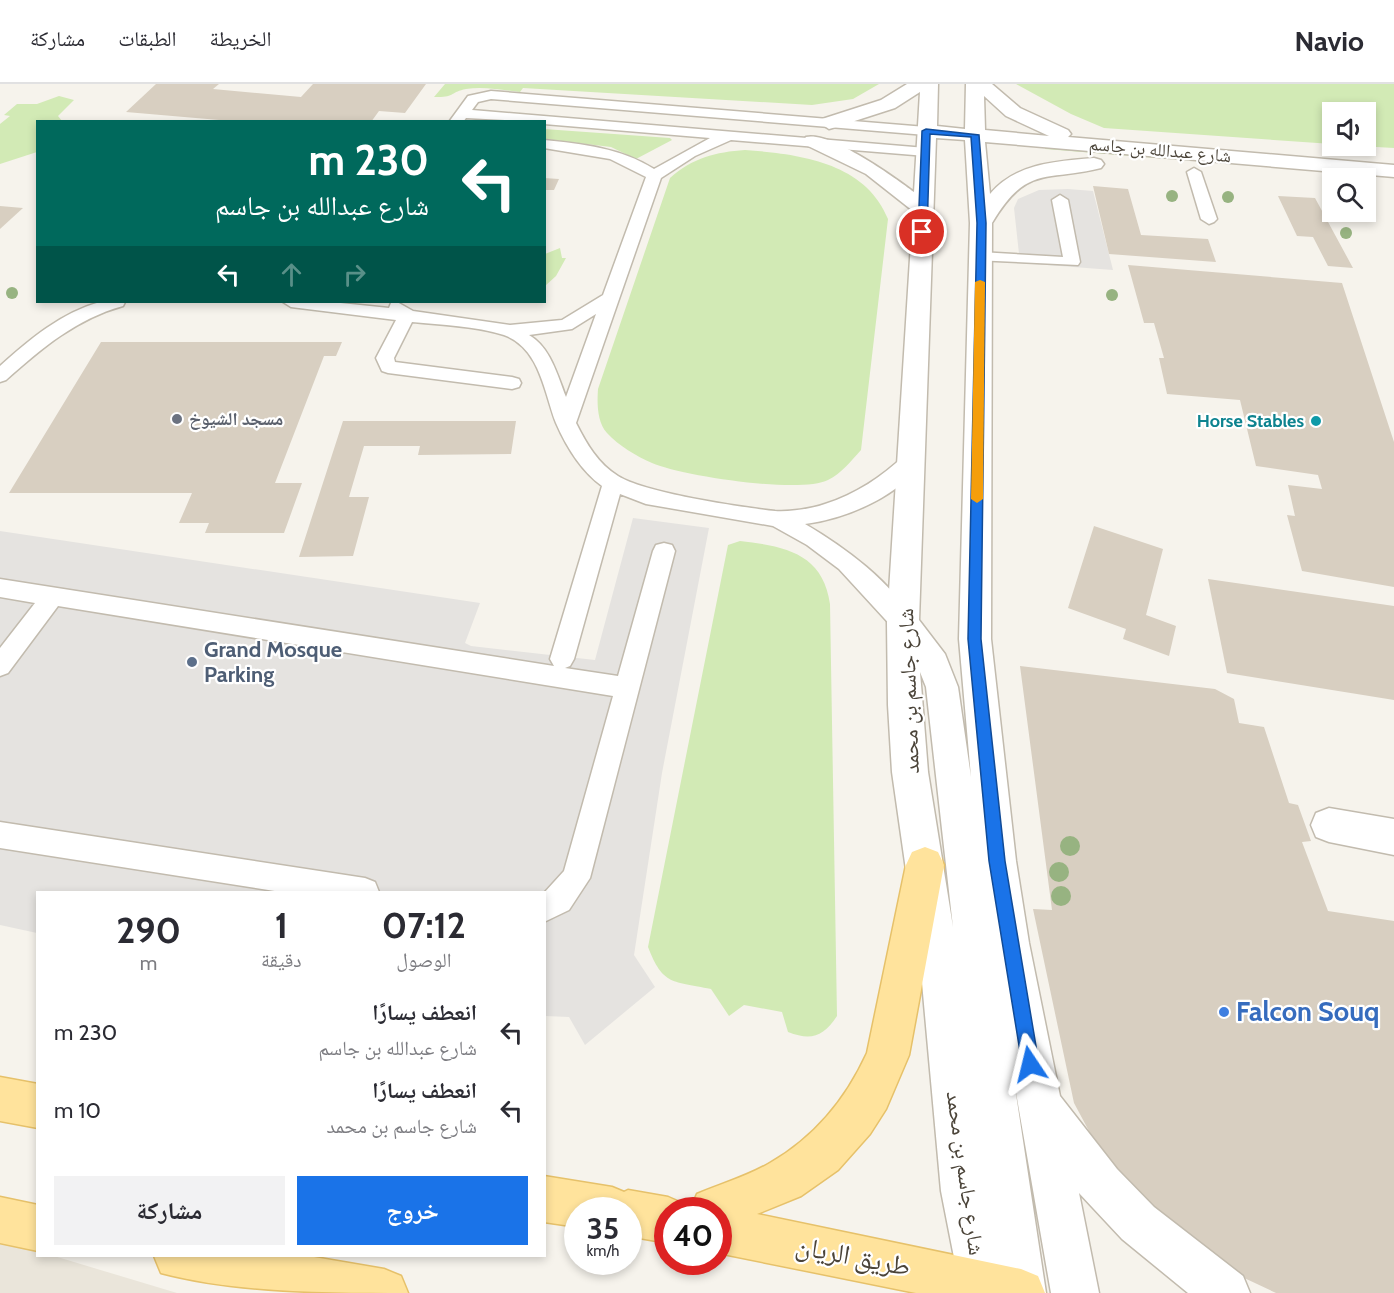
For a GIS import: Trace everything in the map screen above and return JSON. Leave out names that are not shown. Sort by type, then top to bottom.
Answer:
[{"type":"main road","points":[[732,1202],[785,1180],[822,1154],[855,1119],[871,1095],[888,1055],[925,865]]},
{"type":"main road","points":[[0,1099],[36,1106]]},
{"type":"main road","points":[[546,1199],[564,1202]]},
{"type":"main road","points":[[0,1220],[36,1228]]},
{"type":"main road","name":"طريق الريان","points":[[732,1233],[1003,1291]]},
{"type":"main road","points":[[184,1257],[384,1293]]},
{"type":"street","points":[[829,123],[888,104],[919,84]]},
{"type":"street","name":"شارع جاسم بن محمد","points":[[929,84],[957,148],[979,173],[975,639],[997,861],[1038,1103],[1075,1293]]},
{"type":"street","name":"شارع جاسم بن محمد","points":[[975,84],[957,148],[923,209],[913,459],[903,623],[910,772],[942,982],[964,1191],[1003,1291]]},
{"type":"street","points":[[981,84],[1012,112],[1056,132],[1103,146]]},
{"type":"street","points":[[813,141],[873,170],[923,209]]},
{"type":"street","name":"شارع عبدالله بن جاسم","points":[[957,148],[1103,146],[1394,171]]},
{"type":"street","name":"شارع عبدالله بن جاسم","points":[[1014,158],[1322,183]]},
{"type":"street","points":[[980,240],[991,205],[1014,180],[1047,169],[1094,164]]},
{"type":"street","points":[[1376,187],[1394,189]]},
{"type":"street","points":[[903,623],[934,664],[942,687],[1008,1205],[1003,1291]]},
{"type":"street","points":[[1329,825],[1394,837]]},
{"type":"street","points":[[1038,1103],[1101,1185],[1130,1216],[1226,1293]]},
{"type":"lane","points":[[459,117],[473,99],[491,95],[829,123],[957,148]]},
{"type":"lane","points":[[459,117],[508,120]]},
{"type":"lane","points":[[546,122],[813,141],[957,148]]},
{"type":"lane","points":[[566,423],[654,176],[702,145],[734,134]]},
{"type":"lane","points":[[546,144],[596,150],[634,161],[654,176]]},
{"type":"lane","points":[[1194,172],[1209,219]]},
{"type":"lane","points":[[980,240],[1072,262],[1060,200]]},
{"type":"lane","points":[[300,303],[407,315],[510,331],[566,325],[610,298]]},
{"type":"lane","points":[[0,376],[53,329],[90,308],[112,303]]},
{"type":"lane","points":[[392,303],[407,315]]},
{"type":"lane","points":[[407,315],[386,358],[388,368],[512,383]]},
{"type":"lane","points":[[510,331],[533,345],[546,368],[566,423],[577,445],[599,473],[613,483],[637,493],[670,501],[777,519],[803,531],[849,562],[870,582],[903,623]]},
{"type":"lane","points":[[777,519],[812,515],[839,507],[871,493],[895,477],[913,459]]},
{"type":"lane","points":[[562,659],[613,483]]},
{"type":"lane","points":[[546,907],[560,900],[576,878],[664,551]]},
{"type":"lane","points":[[0,588],[628,688]]},
{"type":"lane","points":[[0,666],[53,596]]},
{"type":"lane","points":[[0,836],[358,891]]},
{"type":"shaded area","points":[[1039,190],[1093,191],[1113,270],[1020,263],[1014,208],[1018,199]]},
{"type":"shaded area","points":[[633,518],[709,528],[662,773],[634,955],[655,987],[585,1045],[569,1017],[546,1016],[546,891],[36,891],[36,933],[0,925],[0,531],[480,603],[465,643],[471,646],[595,660]]},
{"type":"shaded area","points":[[0,1239],[36,1250],[36,1257],[57,1257],[177,1293],[0,1293]]},
{"type":"green space","points":[[445,84],[879,84],[853,99],[812,105],[523,88],[520,92],[473,88],[461,90],[446,97],[434,97]]},
{"type":"green space","points":[[1016,84],[1394,84],[1394,148],[1376,147],[1376,102],[1322,102],[1322,143],[1104,128],[1071,114]]},
{"type":"green space","points":[[59,96],[74,100],[58,116],[61,120],[36,120],[36,152],[0,164],[0,124],[10,116],[4,115],[17,104],[37,104]]},
{"type":"green space","points":[[546,129],[670,138],[672,140],[636,159],[611,147],[546,139]]},
{"type":"green space","points":[[1045,145],[1322,168],[1322,171],[1045,149]]},
{"type":"green space","points":[[745,150],[787,154],[828,165],[847,173],[864,185],[877,200],[888,219],[861,450],[838,474],[814,484],[741,482],[667,468],[652,463],[622,446],[607,433],[599,418],[598,389],[670,178],[687,165],[705,157]]},
{"type":"green space","points":[[1376,173],[1394,174],[1394,177],[1376,176]]},
{"type":"green space","points":[[560,248],[562,258],[566,258],[556,276],[546,285],[546,254]]},
{"type":"green space","points":[[740,541],[787,550],[811,563],[826,587],[830,604],[837,1016],[827,1029],[810,1036],[788,1032],[782,1012],[744,1005],[729,1016],[711,989],[671,980],[665,975],[653,960],[648,947],[728,545]]},
{"type":"building","points":[[156,84],[219,84],[213,89],[301,97],[313,84],[426,84],[405,113],[379,111],[372,120],[219,120],[126,112]]},
{"type":"building","points":[[546,178],[559,179],[554,190],[546,190]]},
{"type":"building","points":[[1093,186],[1128,189],[1141,235],[1208,239],[1216,262],[1109,254]]},
{"type":"building","points":[[1278,196],[1315,198],[1322,211],[1322,222],[1328,222],[1353,268],[1328,266],[1313,237],[1297,236]]},
{"type":"building","points":[[0,206],[23,208],[0,229]]},
{"type":"building","name":"Horse Stables","points":[[1128,265],[1342,283],[1394,442],[1394,587],[1302,571],[1287,515],[1295,516],[1288,485],[1322,489],[1318,475],[1256,466],[1240,400],[1167,394],[1159,358],[1164,358],[1154,323],[1144,323]]},
{"type":"building","name":"مسجد الشيوخ","points":[[101,342],[342,342],[336,356],[324,356],[275,483],[302,483],[284,533],[205,533],[209,523],[179,523],[192,493],[9,493]]},
{"type":"building","points":[[343,421],[516,421],[511,454],[418,455],[420,446],[364,446],[349,497],[369,497],[353,556],[299,557]]},
{"type":"building","points":[[1094,526],[1163,549],[1146,615],[1176,626],[1169,656],[1123,639],[1126,629],[1068,608]]},
{"type":"building","points":[[1208,579],[1394,606],[1394,700],[1227,673]]},
{"type":"building","name":"Falcon Souq","points":[[1020,666],[1215,689],[1234,699],[1239,723],[1264,727],[1289,803],[1298,805],[1311,841],[1302,842],[1328,911],[1394,921],[1394,1293],[1276,1293],[1225,1269],[1164,1220],[1105,1161],[1074,1103],[1033,909],[1052,910]]},
{"type":"slow traffic","points":[[977,499],[980,282]]},
{"type":"place","name":"مسجد الشيوخ","points":[[177,419]]},
{"type":"place","name":"Horse Stables","points":[[1316,421]]},
{"type":"place","name":"Grand Mosque Parking","points":[[192,662]]},
{"type":"place","name":"Falcon Souq","points":[[1224,1012]]},
{"type":"route","points":[[922,232],[926,131],[975,135],[981,223],[975,639],[997,861],[1030,1064]]}]
